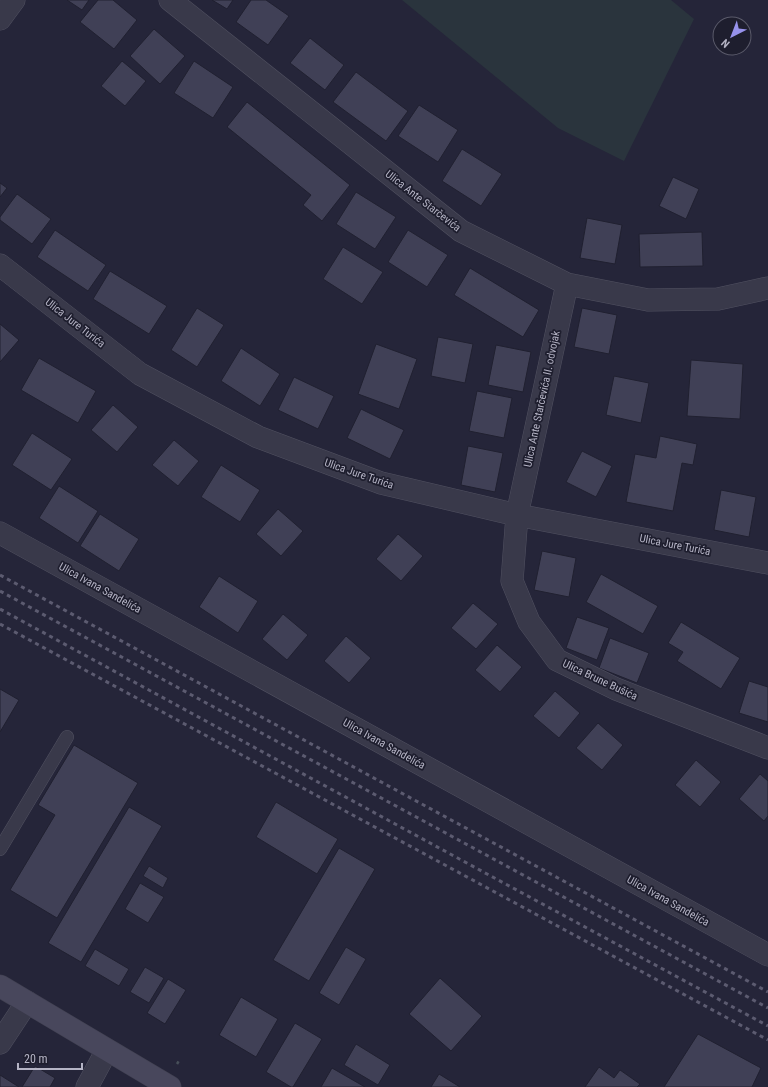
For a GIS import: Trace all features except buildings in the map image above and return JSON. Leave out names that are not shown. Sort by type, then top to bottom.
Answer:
[{"type":"main road","points":[[0,986],[170,1087]]},
{"type":"street","points":[[0,19],[14,0]]},
{"type":"street","name":"Ulica Ante Starčevića","points":[[170,0],[461,231],[567,284],[648,300],[718,299],[768,288]]},
{"type":"street","name":"Ulica Jure Turića","points":[[0,265],[140,374],[258,438],[381,483],[517,515],[768,563]]},
{"type":"street","name":"Ulica Ante Starčevića II. odvojak","points":[[517,515],[567,284]]},
{"type":"street","name":"Ulica Brune Bušića","points":[[517,515],[512,581],[529,622],[557,660],[616,689],[768,748]]},
{"type":"street","name":"Ulica Ivana Sandelića","points":[[0,533],[768,955]]},
{"type":"street","points":[[0,1043],[26,1002]]},
{"type":"street","points":[[88,1087],[107,1050]]},
{"type":"lane","points":[[0,849],[67,737]]},
{"type":"path","points":[[177,1064],[180,1059]]},
{"type":"shaded area","points":[[402,0],[671,0],[694,19],[624,161],[558,128]]},
{"type":"railway","points":[[0,575],[768,992]]},
{"type":"railway","points":[[0,591],[768,1008]]},
{"type":"railway","points":[[0,609],[768,1026]]},
{"type":"railway","points":[[0,624],[768,1040]]}]
